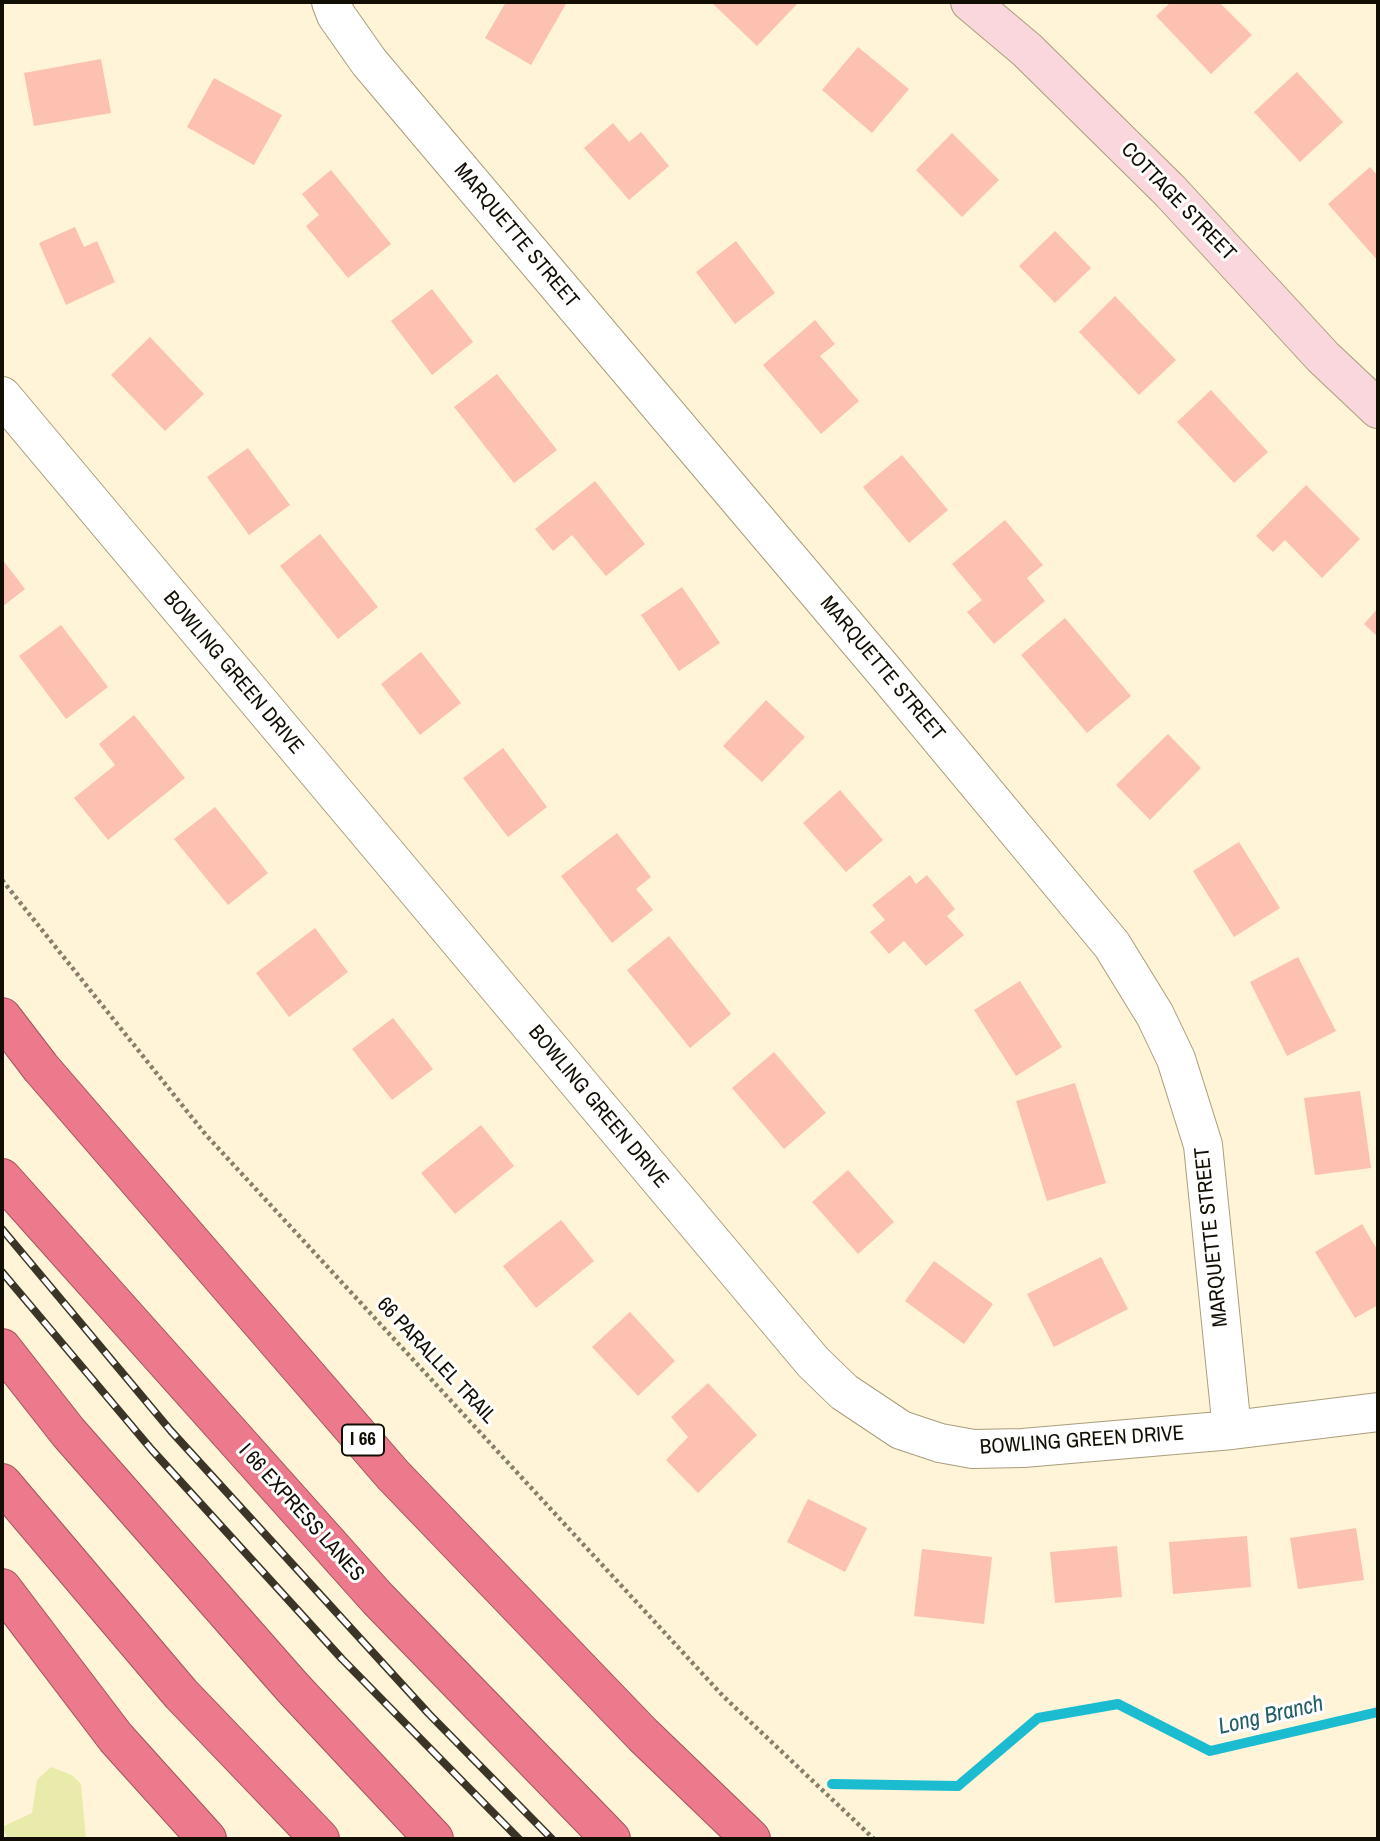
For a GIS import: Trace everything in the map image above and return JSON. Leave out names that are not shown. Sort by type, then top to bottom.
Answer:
[{"type":"highway","name":"I 66","points":[[2,1017],[41,1068],[393,1475],[643,1735],[751,1839]]},
{"type":"highway","name":"I 66 EXPRESS LANES","points":[[2,1178],[378,1599],[611,1839]]},
{"type":"highway","points":[[2,1349],[68,1432],[293,1688],[434,1839]]},
{"type":"highway","points":[[2,1483],[181,1694],[320,1839]]},
{"type":"highway","points":[[2,1588],[117,1738],[207,1839]]},
{"type":"street","name":"MARQUETTE STREET","points":[[331,2],[336,15],[369,62],[885,672],[1112,946],[1155,1014],[1176,1059],[1203,1145],[1232,1430]]},
{"type":"street","name":"COTTAGE STREET","points":[[970,2],[1027,50],[1170,191],[1323,357],[1378,409]]},
{"type":"street","name":"BOWLING GREEN DRIVE","points":[[2,396],[804,1352],[844,1392],[901,1430],[940,1443],[973,1449],[1023,1448],[1232,1430],[1378,1412]]},
{"type":"path","name":"66 PARALLEL TRAIL","points":[[2,880],[206,1135],[723,1696],[874,1839]]},
{"type":"green space","points":[[51,1767],[72,1775],[81,1784],[86,1839],[8,1839],[2,1827],[32,1813],[37,1780]]},
{"type":"building","points":[[506,2],[567,2],[531,65],[485,38]]},
{"type":"building","points":[[711,2],[799,2],[757,46]]},
{"type":"building","points":[[1171,2],[1219,2],[1252,35],[1211,74],[1156,16]]},
{"type":"building","points":[[858,47],[909,89],[872,133],[822,90]]},
{"type":"building","points":[[101,59],[111,113],[34,126],[24,73]]},
{"type":"building","points":[[1297,72],[1343,122],[1300,162],[1254,112]]},
{"type":"building","points":[[214,78],[282,115],[254,165],[187,127]]},
{"type":"building","points":[[613,123],[629,142],[641,132],[669,166],[629,200],[584,148]]},
{"type":"building","points":[[952,133],[999,180],[962,217],[916,170]]},
{"type":"building","points":[[1370,167],[1378,176],[1378,261],[1328,204]]},
{"type":"building","points":[[331,170],[391,244],[348,278],[306,226],[319,215],[302,194]]},
{"type":"building","points":[[75,227],[84,247],[97,241],[115,282],[66,305],[39,243]]},
{"type":"building","points":[[1055,231],[1091,268],[1055,303],[1019,266]]},
{"type":"building","points":[[736,241],[775,293],[735,324],[696,272]]},
{"type":"building","points":[[432,289],[473,342],[432,375],[391,321]]},
{"type":"building","points":[[1115,296],[1176,360],[1139,395],[1079,332]]},
{"type":"building","points":[[815,320],[835,344],[820,356],[859,401],[821,434],[763,365]]},
{"type":"building","points":[[150,337],[204,394],[165,431],[111,375]]},
{"type":"building","points":[[497,374],[557,450],[514,483],[454,407]]},
{"type":"building","points":[[1211,390],[1268,452],[1234,483],[1177,422]]},
{"type":"building","points":[[248,448],[290,505],[249,535],[207,477]]},
{"type":"building","points":[[902,455],[948,510],[909,543],[863,487]]},
{"type":"building","points":[[595,481],[645,544],[606,576],[572,535],[553,551],[535,529]]},
{"type":"building","points":[[1306,485],[1360,539],[1322,578],[1285,540],[1273,552],[1256,536]]},
{"type":"building","points":[[1005,520],[1043,565],[1027,578],[1045,601],[994,644],[967,612],[982,600],[952,564]]},
{"type":"building","points":[[320,534],[378,607],[338,639],[280,566]]},
{"type":"building","points":[[2,559],[25,589],[2,607]]},
{"type":"building","points":[[682,587],[720,643],[679,671],[641,615]]},
{"type":"building","points":[[1378,608],[1378,637],[1364,624]]},
{"type":"building","points":[[1065,618],[1131,696],[1087,733],[1021,655]]},
{"type":"building","points":[[61,625],[108,687],[66,719],[19,656]]},
{"type":"building","points":[[421,652],[461,703],[420,735],[381,684]]},
{"type":"building","points":[[766,700],[805,737],[762,782],[723,746]]},
{"type":"building","points":[[134,715],[185,778],[108,840],[74,798],[115,765],[99,744]]},
{"type":"building","points":[[1168,734],[1201,768],[1150,820],[1116,785]]},
{"type":"building","points":[[503,748],[547,807],[508,837],[463,778]]},
{"type":"building","points":[[840,790],[883,840],[846,872],[803,823]]},
{"type":"building","points":[[215,807],[268,873],[228,905],[174,839]]},
{"type":"building","points":[[617,833],[651,877],[636,889],[653,910],[612,943],[561,876]]},
{"type":"building","points":[[1239,842],[1280,908],[1234,937],[1193,871]]},
{"type":"building","points":[[910,875],[916,884],[927,875],[955,909],[947,916],[964,935],[926,966],[904,941],[889,954],[870,932],[885,920],[872,905]]},
{"type":"building","points":[[315,928],[348,972],[289,1017],[256,973]]},
{"type":"building","points":[[669,936],[731,1014],[690,1048],[627,970]]},
{"type":"building","points":[[1298,957],[1336,1031],[1287,1056],[1250,982]]},
{"type":"building","points":[[1020,981],[1062,1047],[1016,1076],[974,1010]]},
{"type":"building","points":[[393,1018],[433,1069],[392,1100],[352,1049]]},
{"type":"building","points":[[774,1052],[826,1113],[784,1149],[732,1088]]},
{"type":"building","points":[[1075,1083],[1106,1183],[1047,1201],[1016,1101]]},
{"type":"building","points":[[1360,1091],[1371,1168],[1315,1175],[1304,1098]]},
{"type":"building","points":[[481,1125],[514,1166],[455,1214],[421,1173]]},
{"type":"building","points":[[848,1170],[894,1222],[858,1254],[812,1202]]},
{"type":"building","points":[[561,1220],[594,1261],[536,1308],[503,1266]]},
{"type":"building","points":[[1362,1224],[1378,1251],[1378,1305],[1355,1318],[1315,1252]]},
{"type":"building","points":[[1101,1257],[1128,1309],[1054,1347],[1027,1294]]},
{"type":"building","points":[[934,1261],[993,1304],[964,1344],[905,1301]]},
{"type":"building","points":[[630,1312],[675,1361],[638,1396],[592,1347]]},
{"type":"building","points":[[708,1383],[757,1435],[698,1493],[666,1460],[688,1437],[671,1417]]},
{"type":"building","points":[[808,1499],[867,1528],[845,1572],[787,1542]]},
{"type":"building","points":[[1356,1528],[1364,1580],[1298,1589],[1290,1538]]},
{"type":"building","points":[[1247,1536],[1251,1587],[1173,1594],[1169,1542]]},
{"type":"building","points":[[1117,1546],[1122,1597],[1055,1603],[1050,1552]]},
{"type":"building","points":[[922,1549],[992,1557],[984,1624],[914,1616]]},
{"type":"waterway","name":"Long Branch","points":[[832,1784],[958,1786],[1038,1718],[1118,1704],[1210,1751],[1378,1712]]},
{"type":"railway","points":[[2,1229],[171,1431],[429,1714],[552,1839]]},
{"type":"railway","points":[[2,1272],[152,1450],[342,1659],[519,1839]]}]
